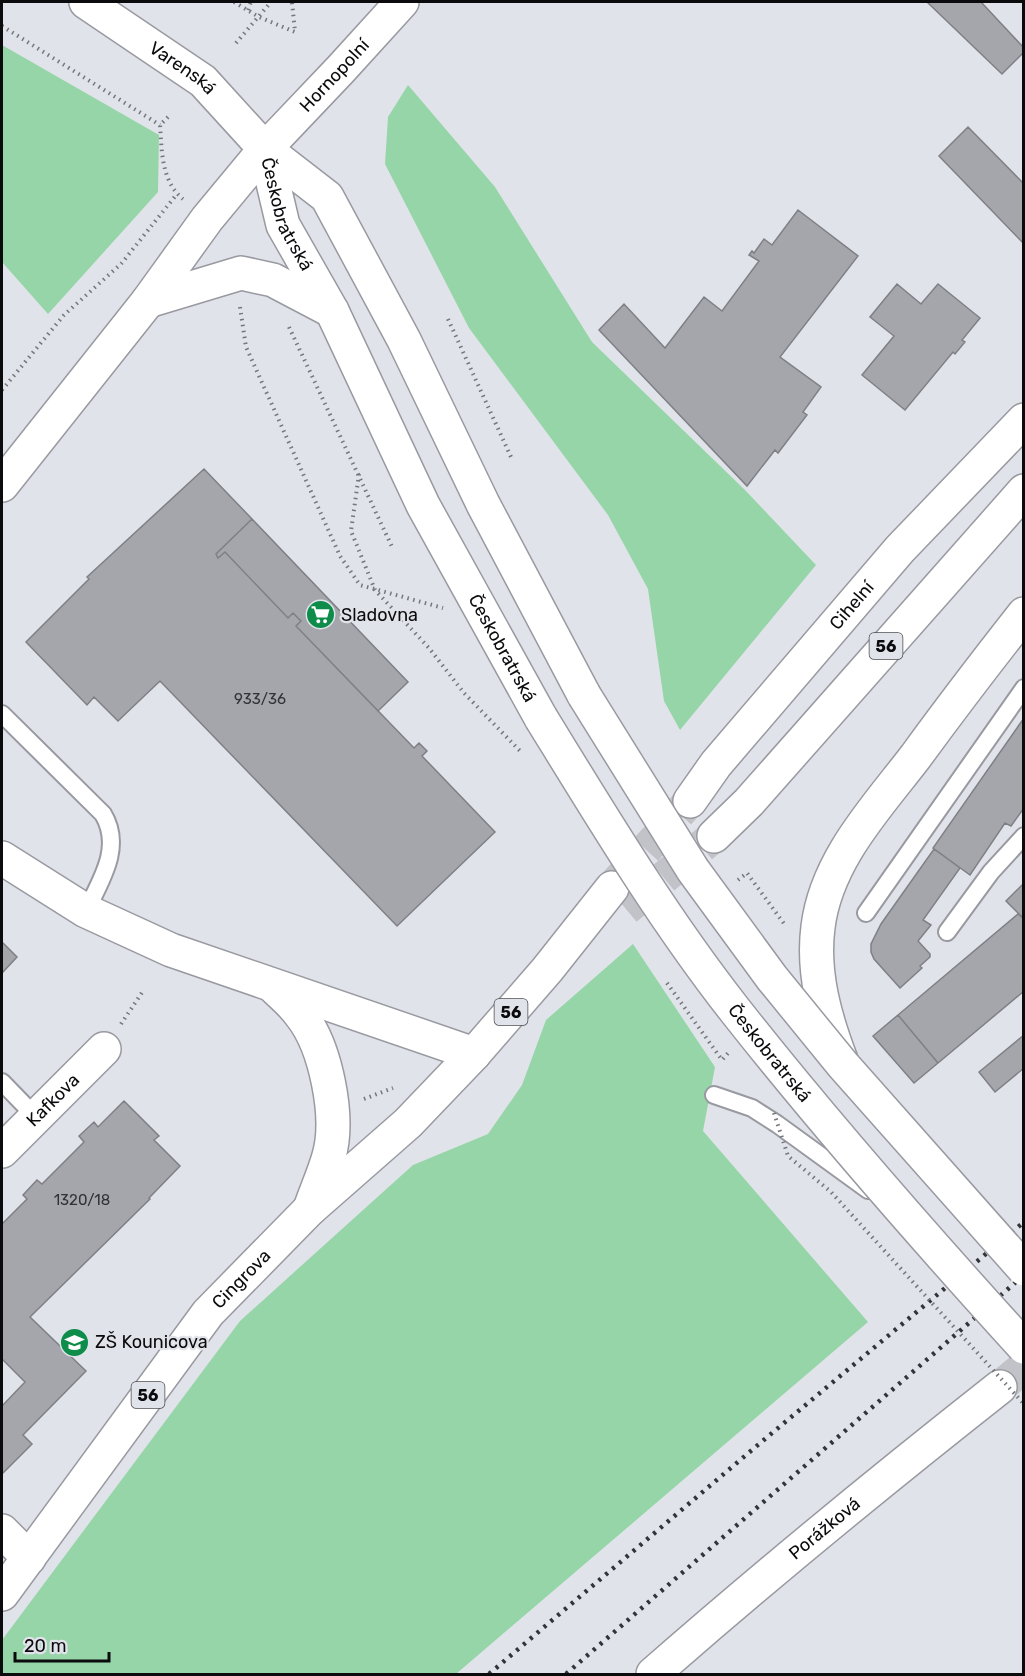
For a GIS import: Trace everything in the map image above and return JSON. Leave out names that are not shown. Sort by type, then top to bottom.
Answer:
[{"type":"main road","name":"Varenská","points":[[86,2],[203,81],[265,149]]},
{"type":"main road","name":"Hornopolní","points":[[2,485],[148,302],[207,219],[265,149],[402,2]]},
{"type":"main road","name":"Českobratrská","points":[[265,149],[283,225],[332,311],[423,505],[541,718],[657,902],[734,1008],[909,1221],[1023,1347]]},
{"type":"main road","name":"Českobratrská","points":[[265,149],[327,196],[404,340],[483,504],[584,696],[693,870],[772,978],[843,1065],[1023,1269]]},
{"type":"main road","points":[[148,302],[241,273],[273,280],[332,311]]},
{"type":"main road","name":"Cihelní","points":[[690,801],[723,756],[900,549],[1023,420]]},
{"type":"main road","name":"56","points":[[714,836],[749,802],[1023,491]]},
{"type":"main road","points":[[843,1065],[830,1029],[820,989],[815,953],[825,893],[851,841],[1023,614]]},
{"type":"main road","points":[[2,858],[86,911],[171,950],[474,1054]]},
{"type":"main road","name":"56","points":[[474,1054],[547,970],[619,898]]},
{"type":"main road","points":[[271,984],[301,1015],[319,1052],[328,1079],[332,1107],[329,1154],[310,1209]]},
{"type":"main road","name":"Kafkova","points":[[2,1151],[104,1049]]},
{"type":"main road","name":"Cingrova","points":[[2,1594],[208,1313],[310,1209],[408,1123],[474,1054]]},
{"type":"main road","name":"Porážková","points":[[653,1674],[758,1582],[1000,1387]]},
{"type":"main road","points":[[2,1531],[29,1558]]},
{"type":"lane","points":[[866,913],[1023,688]]},
{"type":"lane","points":[[2,714],[103,814],[109,824],[112,836],[111,852],[106,870],[86,911]]},
{"type":"lane","points":[[947,932],[991,872],[1023,836]]},
{"type":"lane","points":[[2,1082],[36,1117]]},
{"type":"lane","points":[[714,1095],[752,1108],[777,1124],[909,1221]]},
{"type":"path","points":[[234,2],[259,17],[295,32],[292,2]]},
{"type":"path","points":[[248,10],[251,2]]},
{"type":"path","points":[[236,43],[271,2]]},
{"type":"path","points":[[2,26],[160,125]]},
{"type":"path","points":[[168,117],[160,125],[163,161],[169,184],[185,201]]},
{"type":"path","points":[[2,390],[64,315],[122,264],[177,194]]},
{"type":"path","points":[[239,303],[246,347],[340,556],[360,585],[445,609]]},
{"type":"path","points":[[448,319],[510,458]]},
{"type":"path","points":[[290,328],[393,549]]},
{"type":"path","points":[[359,474],[351,531],[375,590],[429,648],[464,693],[525,756]]},
{"type":"path","points":[[735,882],[747,873],[790,932]]},
{"type":"path","points":[[668,983],[722,1060],[734,1047]]},
{"type":"green space","points":[[2,45],[159,135],[158,192],[48,314],[2,262]]},
{"type":"green space","points":[[408,85],[495,187],[592,342],[745,490],[816,565],[680,730],[664,701],[648,589],[608,515],[469,328],[385,164],[388,117]]},
{"type":"green space","points":[[633,944],[715,1067],[703,1131],[868,1322],[456,1674],[2,1674],[2,1640],[240,1321],[413,1165],[488,1134],[522,1085],[546,1020]]},
{"type":"building","points":[[927,2],[981,2],[1024,48],[1024,52],[1002,74]]},
{"type":"building","points":[[968,127],[1024,184],[1024,244],[939,156]]},
{"type":"building","points":[[798,210],[858,256],[780,357],[821,387],[803,412],[807,415],[778,453],[775,450],[747,486],[599,330],[624,304],[665,348],[704,297],[722,311],[759,261],[749,255],[752,251],[754,253],[764,239],[772,245]]},
{"type":"building","points":[[897,284],[921,304],[938,284],[980,318],[962,340],[965,342],[955,354],[953,352],[905,410],[862,375],[894,336],[870,317]]},
{"type":"building","points":[[204,469],[252,519],[216,554],[218,558],[225,552],[288,618],[293,613],[301,621],[296,626],[414,748],[419,743],[427,751],[422,756],[495,832],[397,926],[160,681],[118,721],[94,697],[87,705],[26,642],[89,579],[87,577]]},
{"type":"building","name":"Sladovna","points":[[252,519],[408,682],[378,711],[296,626],[301,621],[293,613],[288,618],[225,552],[218,558],[216,554]]},
{"type":"building","points":[[1024,718],[1024,808],[1011,826],[1005,823],[970,875],[933,848]]},
{"type":"building","points":[[934,849],[960,868],[923,920],[931,925],[918,941],[930,957],[920,966],[922,968],[900,988],[874,959],[871,944],[881,924]]},
{"type":"building","points":[[1024,883],[1024,919],[1006,901]]},
{"type":"building","points":[[1018,914],[1024,919],[1024,991],[938,1063],[898,1015]]},
{"type":"building","points":[[2,942],[17,957],[2,973]]},
{"type":"building","points":[[898,1015],[938,1063],[914,1083],[873,1036]]},
{"type":"building","points":[[1024,1035],[1024,1068],[995,1092],[979,1072]]},
{"type":"building","points":[[124,1101],[159,1136],[154,1140],[180,1166],[150,1199],[30,1317],[86,1371],[23,1435],[32,1444],[2,1474],[2,1406],[25,1382],[2,1359],[2,1224],[27,1199],[23,1195],[37,1180],[42,1184],[84,1142],[79,1136],[94,1122],[98,1127]]},
{"type":"tunnel","points":[[613,886],[690,801]]},
{"type":"tunnel","points":[[626,909],[714,836]]},
{"type":"tunnel","points":[[1000,1387],[1024,1367]]},
{"type":"railway","points":[[489,1674],[1024,1222]]},
{"type":"railway","points":[[566,1674],[1024,1275]]},
{"type":"place","name":"Sladovna","points":[[320,615]]},
{"type":"place","name":"ZŠ Kounicova","points":[[74,1342]]}]
